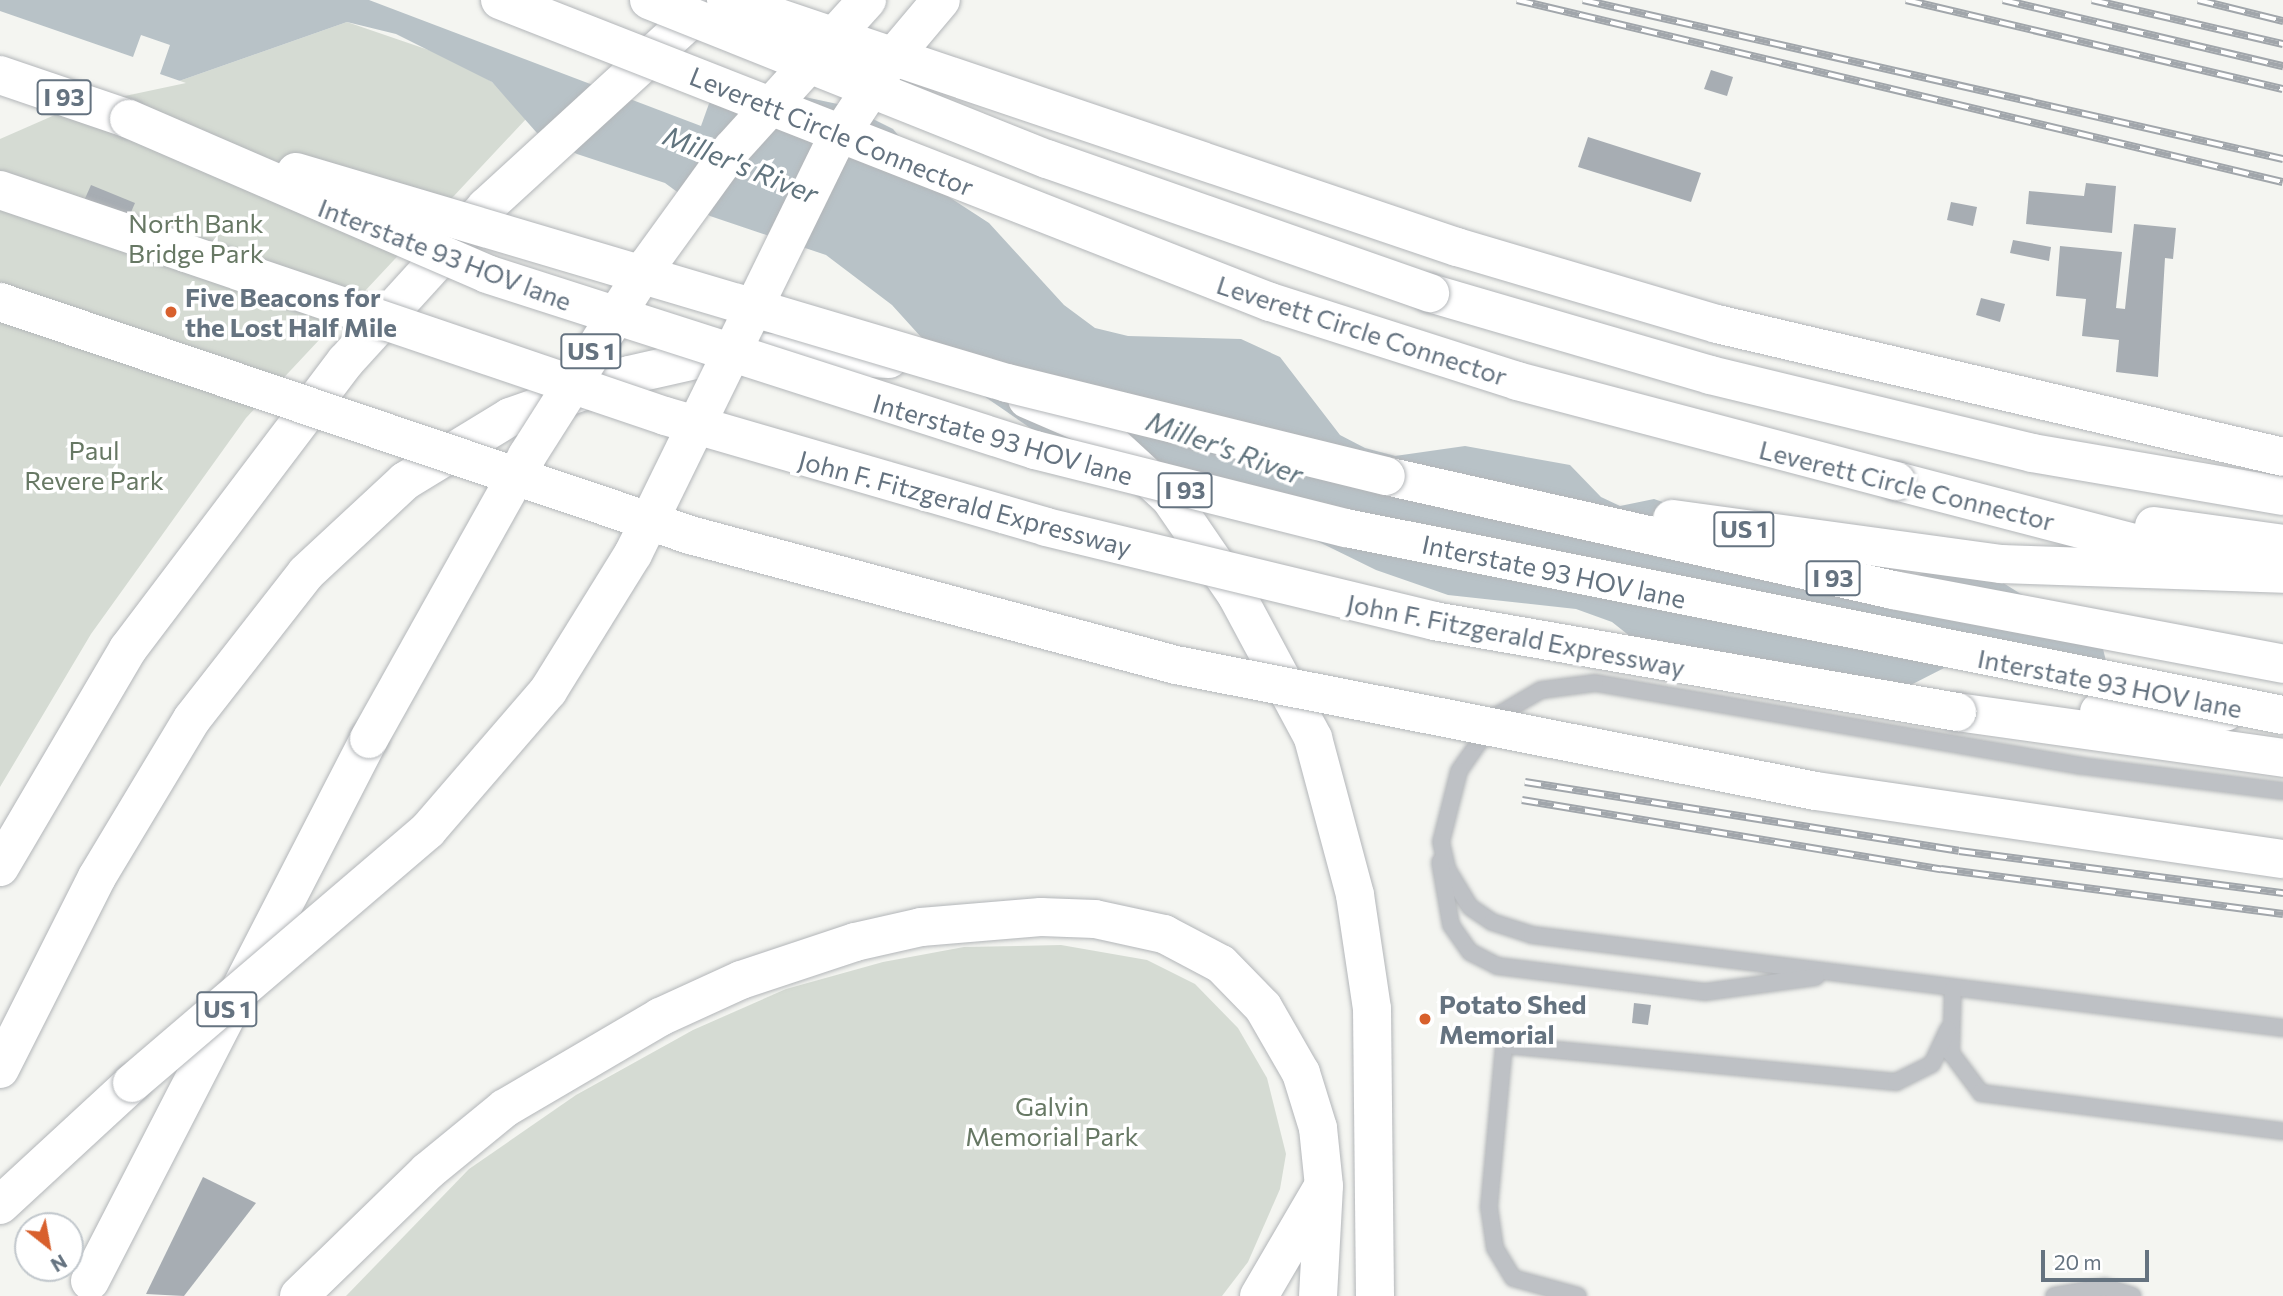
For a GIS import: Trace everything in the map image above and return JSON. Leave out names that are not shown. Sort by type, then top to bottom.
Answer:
[{"type":"highway","name":"Leverett Circle Connector","points":[[500,0],[1270,302],[1517,381],[1896,481],[2273,574]]},
{"type":"highway","points":[[649,0],[1129,190],[1513,319],[2032,453],[2283,496]]},
{"type":"highway","points":[[0,867],[64,750],[197,551],[422,275],[542,152],[712,0]]},
{"type":"highway","points":[[726,0],[1457,247],[1717,324],[2283,457]]},
{"type":"highway","name":"US 1","points":[[90,1281],[369,739],[533,445],[648,265],[732,149],[867,0]]},
{"type":"highway","points":[[0,1205],[132,1083],[428,830],[548,691],[633,554],[833,146],[888,63],[941,0]]},
{"type":"highway","name":"I 93","points":[[0,75],[129,119],[754,312],[1128,415],[1893,590],[2283,664]]},
{"type":"highway","name":"Interstate 93 HOV lane","points":[[129,119],[487,274],[1022,446],[1346,528],[2283,713]]},
{"type":"highway","name":"John F. Fitzgerald Expressway","points":[[0,190],[665,416],[1046,527],[1434,621],[1957,712]]},
{"type":"highway","points":[[0,302],[690,535],[1163,662],[1815,791],[2283,859]]},
{"type":"highway","points":[[0,1069],[97,877],[192,719],[306,573],[413,475],[510,417],[679,362],[792,349],[899,361],[1006,391],[1094,428],[1145,469],[1190,525],[1288,685],[1321,761],[1339,826],[1376,1041],[1379,1290]]},
{"type":"highway","name":"US 1","points":[[1386,476],[2001,564],[2273,574]]},
{"type":"highway","points":[[1896,481],[2283,544]]},
{"type":"highway","points":[[1957,712],[2283,713]]},
{"type":"highway","points":[[1957,712],[2283,758]]},
{"type":"highway","points":[[299,1296],[454,1148],[530,1090],[603,1047],[720,989],[818,952],[981,919],[1121,923],[1164,934],[1221,964],[1263,1007],[1301,1073],[1318,1128],[1324,1185],[1318,1296]]},
{"type":"highway","points":[[1259,1296],[1324,1185]]},
{"type":"lane","points":[[1836,974],[1704,992],[1497,966],[1470,951],[1451,925],[1442,893],[1441,842],[1460,771],[1498,715],[1541,690],[1595,683],[2082,766],[2283,791]]},
{"type":"lane","points":[[1441,842],[1462,896],[1480,916],[1512,930],[1836,974],[2283,1028]]},
{"type":"lane","points":[[1953,988],[1948,1030],[1958,1069],[1987,1095],[2283,1131]]},
{"type":"lane","points":[[1578,1296],[1514,1278],[1495,1248],[1489,1207],[1504,1045],[1887,1082],[1925,1070],[1948,1030]]},
{"type":"lane","points":[[2054,1296],[2105,1287],[2133,1296]]},
{"type":"green space","name":"North Bank Bridge Park","points":[[347,22],[455,59],[492,82],[526,119],[246,418],[91,634],[0,787],[0,136],[72,103],[162,87]]},
{"type":"green space","name":"Galvin Memorial Park","points":[[1061,945],[1147,960],[1195,984],[1238,1028],[1267,1078],[1286,1154],[1280,1189],[1248,1262],[1222,1296],[346,1296],[469,1169],[576,1095],[693,1030],[786,989],[883,962],[964,947]]},
{"type":"water","name":"Miller's River","points":[[0,0],[500,0],[781,92],[847,106],[893,129],[949,197],[989,223],[1064,305],[1095,328],[1128,336],[1241,339],[1280,357],[1340,435],[1365,448],[1395,456],[1465,446],[1570,465],[1601,497],[1620,506],[1654,499],[1895,583],[1923,573],[1989,574],[2102,645],[2106,661],[1950,665],[1897,692],[1636,641],[1612,622],[1576,609],[1448,595],[1376,570],[1264,515],[1036,432],[959,379],[892,305],[826,255],[710,216],[665,183],[577,154],[537,133],[492,82],[396,34],[347,22],[162,87],[72,103],[0,136]]},
{"type":"pier","points":[[369,0],[506,0],[716,84],[701,126]]},
{"type":"pier","points":[[0,11],[133,57],[141,35],[170,45],[160,74],[186,83],[73,107],[0,139]]},
{"type":"building","points":[[1711,70],[1733,77],[1727,96],[1704,89]]},
{"type":"building","points":[[1588,137],[1701,173],[1691,202],[1578,167]]},
{"type":"building","points":[[2086,183],[2116,186],[2112,233],[2026,224],[2029,191],[2084,196]]},
{"type":"building","points":[[91,185],[135,203],[116,247],[72,228]]},
{"type":"building","points":[[1951,202],[1977,207],[1973,226],[1947,220]]},
{"type":"building","points":[[2134,224],[2176,228],[2173,259],[2165,258],[2158,377],[2116,372],[2119,340],[2082,336],[2086,299],[2056,296],[2060,246],[2122,252],[2116,308],[2125,309]]},
{"type":"building","points":[[2013,240],[2051,247],[2049,261],[2010,253]]},
{"type":"building","points":[[1981,298],[2005,304],[2000,322],[1976,315]]},
{"type":"building","points":[[1634,1003],[1651,1005],[1648,1025],[1632,1023]]},
{"type":"building","points":[[203,1177],[256,1203],[184,1296],[146,1294]]},
{"type":"railway","points":[[1517,0],[2283,182]]},
{"type":"railway","points":[[1583,0],[2283,159]]},
{"type":"railway","points":[[1906,0],[2283,89]]},
{"type":"railway","points":[[2003,0],[2283,66]]},
{"type":"railway","points":[[2092,0],[2283,44]]},
{"type":"railway","points":[[2198,0],[2283,21]]},
{"type":"railway","points":[[1525,782],[1959,851],[2283,893]]},
{"type":"railway","points":[[1522,800],[1941,869],[2283,914]]},
{"type":"place","name":"Five Beacons for the Lost Half Mile","points":[[171,312]]},
{"type":"place","name":"Potato Shed Memorial","points":[[1425,1019]]},
{"type":"park label","name":"Paul Revere Park","points":[[94,465]]}]
